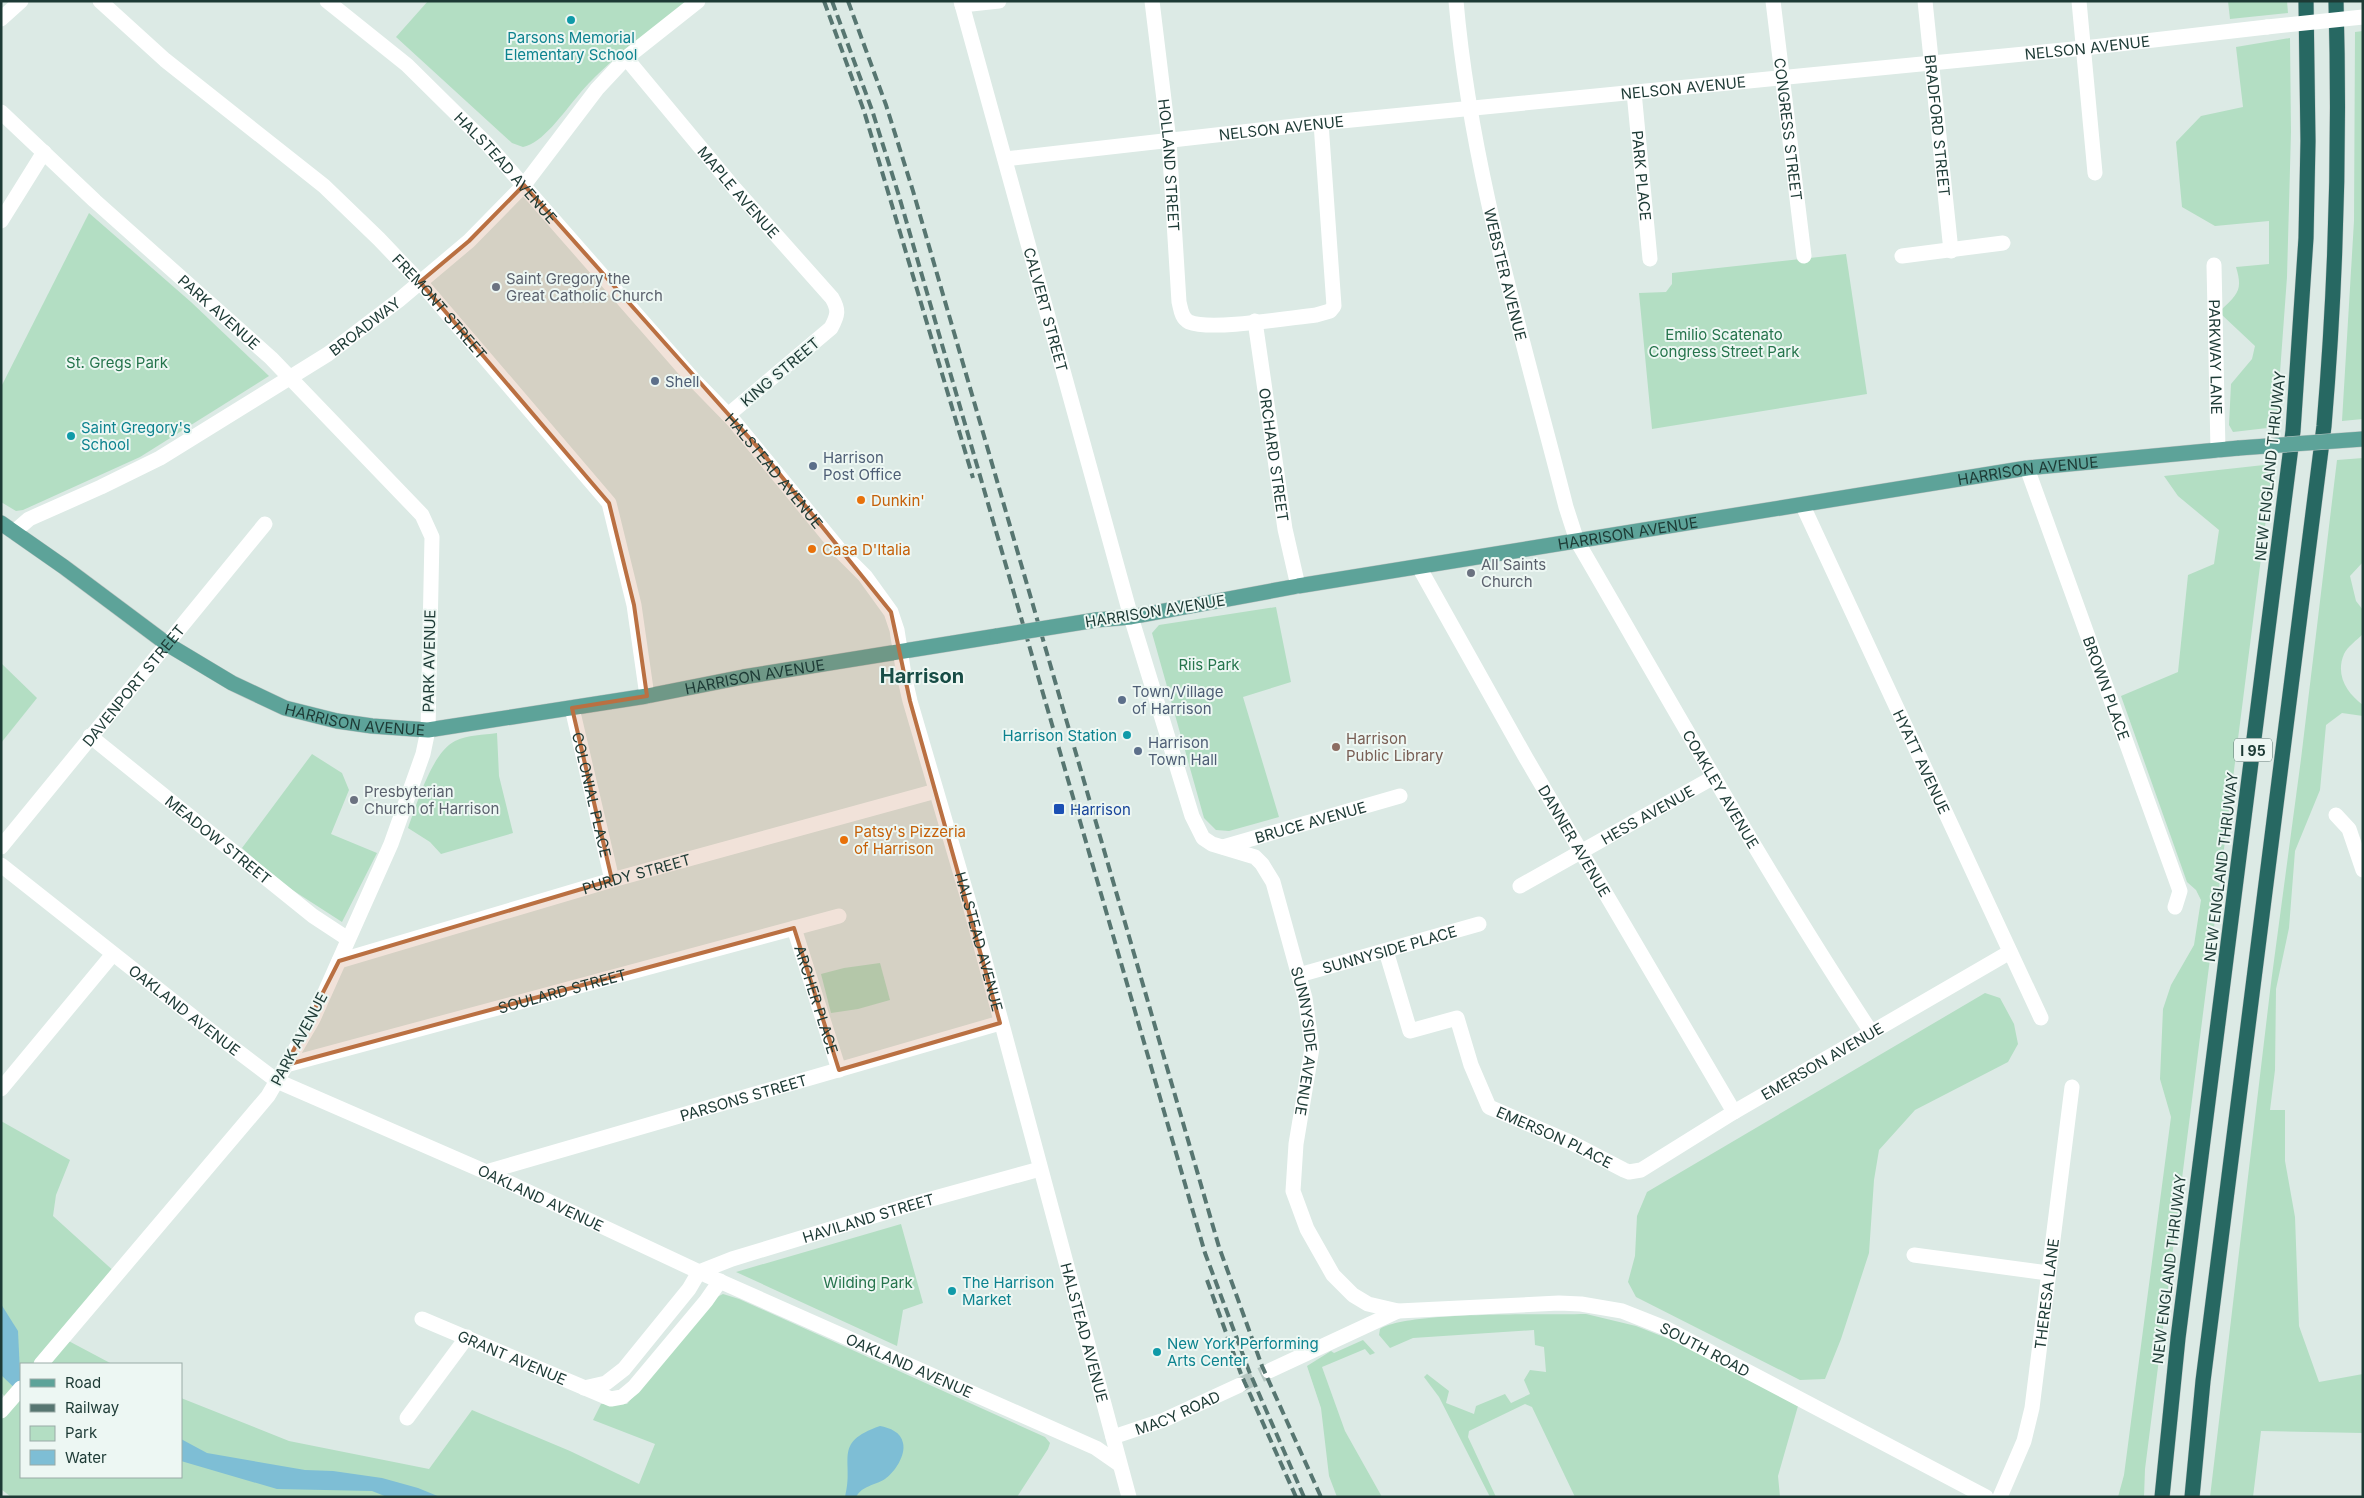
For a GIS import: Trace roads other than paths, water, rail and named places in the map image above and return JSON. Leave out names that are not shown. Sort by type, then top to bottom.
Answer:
[{"type":"highway","name":"NEW ENGLAND THRUWAY","points":[[2162,1497],[2178,1338],[2294,421],[2302,324],[2307,208],[2308,92],[2306,1]]},
{"type":"highway","name":"I 95","points":[[2192,1497],[2200,1400],[2324,426],[2331,332],[2337,198],[2336,1]]},
{"type":"main road","name":"HARRISON AVENUE","points":[[8,527],[167,644],[232,683],[285,708],[337,721],[428,730],[647,696],[743,677],[900,651],[1096,620],[1131,617],[1298,586],[1803,506],[2027,468],[2238,448],[2363,439]]},
{"type":"street","points":[[1,19],[20,1]]},
{"type":"street","name":"FREMONT STREET","points":[[100,1],[165,60],[324,186],[420,282],[608,503],[634,606],[647,696]]},
{"type":"street","name":"BROADWAY","points":[[8,527],[101,488],[160,458],[328,354],[469,241],[524,185],[597,89],[626,58],[698,1]]},
{"type":"street","points":[[962,3],[999,1]]},
{"type":"street","name":"HOLLAND STREET","points":[[1152,1],[1169,141],[1179,302],[1183,316],[1192,322],[1207,326],[1255,321]]},
{"type":"street","name":"WEBSTER AVENUE","points":[[1456,1],[1470,108],[1497,237],[1566,508],[1577,541]]},
{"type":"street","name":"CONGRESS STREET","points":[[1773,1],[1804,256]]},
{"type":"street","name":"BRADFORD STREET","points":[[1925,1],[1951,250]]},
{"type":"street","points":[[2079,1],[2095,173]]},
{"type":"street","name":"HALSTEAD AVENUE","points":[[332,3],[407,65],[479,136],[524,185],[676,360],[761,451],[843,554],[865,576],[891,612],[897,630],[904,675],[971,909],[1000,1023],[1129,1497]]},
{"type":"street","name":"CALVERT STREET","points":[[962,3],[1131,617],[1192,816],[1203,838],[1221,848]]},
{"type":"street","name":"NELSON AVENUE","points":[[1005,159],[1320,123],[2084,48],[2363,17]]},
{"type":"street","name":"MAPLE AVENUE","points":[[626,58],[735,190],[832,298],[838,308],[837,317],[831,328]]},
{"type":"street","name":"PARK PLACE","points":[[1634,92],[1650,259]]},
{"type":"street","name":"PARK AVENUE","points":[[1,112],[291,378],[422,515],[429,526],[432,537],[428,730],[423,754],[391,844],[313,1019],[268,1096],[42,1363]]},
{"type":"street","points":[[1255,321],[1330,311],[1334,306],[1320,123]]},
{"type":"street","points":[[1,221],[44,152]]},
{"type":"street","points":[[1902,256],[2003,243]]},
{"type":"street","name":"PARKWAY LANE","points":[[2214,265],[2218,450]]},
{"type":"street","name":"ORCHARD STREET","points":[[1255,321],[1285,529],[1298,586]]},
{"type":"street","name":"KING STREET","points":[[728,416],[831,328]]},
{"type":"street","name":"BROWN PLACE","points":[[2027,468],[2180,891],[2175,907]]},
{"type":"street","name":"HYATT AVENUE","points":[[1803,506],[2041,1018]]},
{"type":"street","name":"DAVENPORT STREET","points":[[1,847],[265,524]]},
{"type":"street","name":"COAKLEY AVENUE","points":[[1577,541],[1714,777],[1829,968],[1871,1032]]},
{"type":"street","name":"DANNER AVENUE","points":[[1419,567],[1526,758],[1582,850],[1734,1112]]},
{"type":"street","name":"COLONIAL PLACE","points":[[572,708],[612,880]]},
{"type":"street","name":"MEADOW STREET","points":[[90,736],[313,916],[348,939]]},
{"type":"street","name":"HESS AVENUE","points":[[1520,886],[1714,777]]},
{"type":"street","name":"PURDY STREET","points":[[339,961],[612,880],[936,790]]},
{"type":"street","name":"BRUCE AVENUE","points":[[1221,848],[1400,796]]},
{"type":"street","points":[[2336,815],[2349,829],[2363,870]]},
{"type":"street","name":"SUNNYSIDE AVENUE","points":[[1221,848],[1255,857],[1268,872],[1273,882],[1299,975],[1312,1048],[1296,1144],[1293,1191],[1316,1246],[1343,1287],[1368,1304],[1398,1311]]},
{"type":"street","name":"OAKLAND AVENUE","points":[[1,865],[277,1081],[486,1172],[720,1282],[1096,1448],[1120,1464]]},
{"type":"street","name":"SOULARD STREET","points":[[286,1065],[839,916]]},
{"type":"street","name":"SUNNYSIDE PLACE","points":[[1299,975],[1479,924]]},
{"type":"street","name":"ARCHER PLACE","points":[[794,928],[839,1070]]},
{"type":"street","name":"EMERSON PLACE","points":[[1386,951],[1410,1030],[1456,1018],[1475,1074],[1489,1107],[1572,1143],[1624,1170],[1634,1172]]},
{"type":"street","name":"EMERSON AVENUE","points":[[1634,1172],[1648,1166],[1734,1112],[2010,952]]},
{"type":"street","points":[[1,1089],[113,954]]},
{"type":"street","name":"PARSONS STREET","points":[[486,1172],[1000,1023]]},
{"type":"street","name":"THERESA LANE","points":[[2000,1497],[2028,1426],[2072,1087]]},
{"type":"street","name":"HAVILAND STREET","points":[[699,1272],[732,1259],[913,1204],[1040,1169]]},
{"type":"street","points":[[1914,1255],[2048,1273]]},
{"type":"street","points":[[584,1388],[606,1383],[624,1369],[688,1289],[699,1272]]},
{"type":"street","name":"GRANT AVENUE","points":[[422,1318],[611,1399],[622,1397],[628,1392],[720,1282]]},
{"type":"street","name":"SOUTH ROAD","points":[[1398,1311],[1559,1303],[1588,1305],[1622,1311],[1692,1341],[1986,1497]]},
{"type":"street","points":[[1269,1371],[1398,1311]]},
{"type":"street","points":[[407,1418],[467,1337]]},
{"type":"street","name":"MACY ROAD","points":[[1113,1437],[1164,1420],[1240,1385]]},
{"type":"street","points":[[1,1411],[18,1391]]},
{"type":"water","points":[[1,1304],[18,1331],[20,1393],[1,1375]]},
{"type":"water","points":[[880,1426],[894,1431],[902,1439],[903,1453],[899,1463],[885,1479],[865,1488],[856,1497],[845,1497],[850,1446],[855,1439],[865,1432]]},
{"type":"water","points":[[182,1440],[207,1453],[305,1470],[333,1471],[382,1478],[418,1488],[440,1497],[387,1497],[372,1491],[277,1489],[182,1461]]},
{"type":"tunnel","points":[[1240,1385],[1269,1371]]},
{"type":"railway","points":[[824,1],[864,111],[973,478]]},
{"type":"railway","points":[[832,1],[872,110],[899,196],[1205,1253],[1249,1371],[1304,1497]]},
{"type":"railway","points":[[848,1],[886,105],[913,191],[1219,1247],[1262,1366],[1321,1497]]},
{"type":"railway","points":[[1207,1280],[1241,1374],[1296,1497]]},
{"type":"place","name":"Parsons Memorial Elementary School","points":[[571,20]]},
{"type":"place","name":"Saint Gregory the Great Catholic Church","points":[[496,287]]},
{"type":"place","name":"Shell","points":[[655,381]]},
{"type":"place","name":"Saint Gregory's School","points":[[71,436]]},
{"type":"place","name":"Harrison Post Office","points":[[813,466]]},
{"type":"place","name":"Dunkin'","points":[[861,500]]},
{"type":"place","name":"Casa D'Italia","points":[[812,549]]},
{"type":"place","name":"All Saints Church","points":[[1471,573]]},
{"type":"place","name":"Town/Village of Harrison","points":[[1122,700]]},
{"type":"place","name":"Harrison Station","points":[[1127,735]]},
{"type":"place","name":"Harrison Public Library","points":[[1336,747]]},
{"type":"place","name":"Harrison Town Hall","points":[[1138,751]]},
{"type":"place","name":"Presbyterian Church of Harrison","points":[[354,800]]},
{"type":"place","name":"Harrison","points":[[1059,809]]},
{"type":"place","name":"Patsy's Pizzeria of Harrison","points":[[844,840]]},
{"type":"place","name":"The Harrison Market","points":[[952,1291]]},
{"type":"place","name":"New York Performing Arts Center","points":[[1157,1352]]},
{"type":"district","name":"Harrison","points":[[922,676]]},
{"type":"park label","name":"Emilio Scatenato Congress Street Park","points":[[1724,342]]},
{"type":"park label","name":"St. Gregs Park","points":[[117,362]]},
{"type":"park label","name":"Riis Park","points":[[1209,664]]},
{"type":"park label","name":"Wilding Park","points":[[868,1282]]}]
